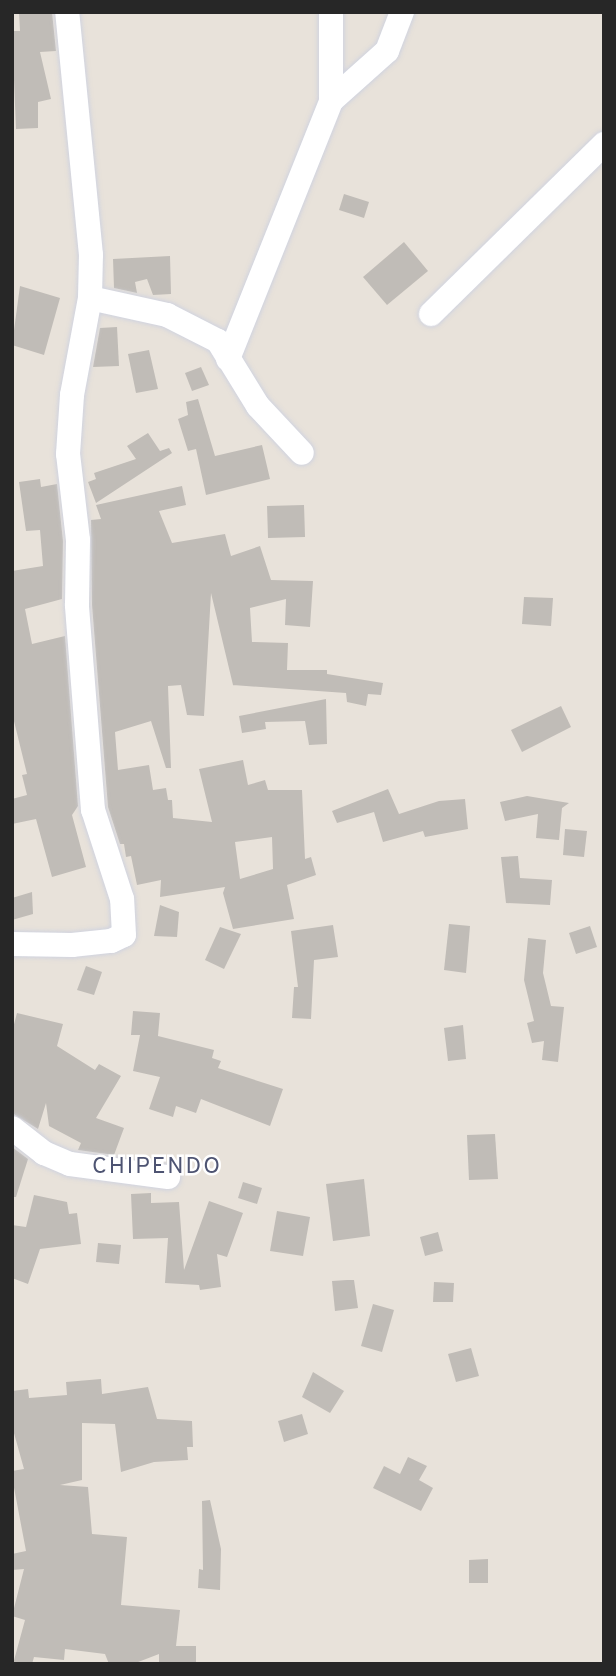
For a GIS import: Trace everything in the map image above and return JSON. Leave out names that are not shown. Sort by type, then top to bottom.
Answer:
[{"type":"street","points":[[12,944],[72,945],[111,941],[124,935],[122,899],[93,810],[86,758],[76,605],[78,540],[70,485],[72,395],[90,298],[90,234],[67,12]]},
{"type":"street","points":[[228,359],[331,101],[331,12]]},
{"type":"street","points":[[331,101],[387,51],[402,12]]},
{"type":"street","points":[[431,314],[604,144]]},
{"type":"street","points":[[90,298],[176,319],[218,341],[258,407],[302,453]]},
{"type":"street","points":[[12,1128],[44,1153],[70,1164],[168,1177]]},
{"type":"building","points":[[19,12],[52,12],[56,51],[40,52],[51,99],[38,102],[38,128],[16,129],[12,31],[20,31]]},
{"type":"building","points":[[344,194],[369,202],[364,218],[339,210]]},
{"type":"building","points":[[404,242],[428,271],[387,305],[363,277]]},
{"type":"building","points":[[170,256],[171,294],[153,295],[147,279],[135,282],[137,293],[114,288],[113,259]]},
{"type":"building","points":[[20,286],[60,298],[44,355],[12,345]]},
{"type":"building","points":[[117,327],[119,366],[93,367],[100,328]]},
{"type":"building","points":[[149,350],[158,389],[136,393],[128,354]]},
{"type":"building","points":[[201,367],[209,385],[192,391],[185,373]]},
{"type":"building","points":[[198,399],[215,456],[262,445],[270,479],[206,495],[196,449],[188,451],[178,419],[188,415],[186,402]]},
{"type":"building","points":[[148,433],[160,451],[169,448],[172,453],[96,503],[88,482],[96,479],[94,473],[136,459],[127,446]]},
{"type":"building","points":[[40,479],[41,487],[57,484],[63,541],[62,599],[25,609],[32,644],[65,636],[78,806],[72,815],[86,867],[52,877],[36,819],[12,824],[12,799],[27,795],[22,775],[27,774],[12,713],[12,571],[43,566],[40,530],[26,531],[19,482]]},
{"type":"building","points":[[182,486],[186,505],[159,511],[172,543],[225,534],[231,556],[260,546],[271,580],[313,581],[310,627],[285,625],[286,599],[250,608],[252,642],[288,643],[287,670],[327,670],[327,674],[383,683],[381,695],[368,694],[366,706],[347,702],[346,693],[233,685],[211,593],[204,716],[187,715],[181,685],[168,686],[171,768],[166,768],[151,721],[115,732],[118,770],[149,765],[153,790],[166,788],[168,800],[172,800],[173,818],[212,822],[199,769],[243,760],[248,785],[265,780],[268,790],[302,790],[305,859],[311,857],[316,875],[287,885],[294,919],[233,929],[223,893],[225,887],[160,897],[161,880],[137,885],[131,856],[126,857],[124,844],[120,844],[108,807],[92,605],[91,520],[101,519],[96,505]],"holes":[[[272,837],[273,869],[240,879],[235,842]]]},
{"type":"building","points":[[304,505],[305,537],[268,538],[267,506]]},
{"type":"building","points":[[524,597],[553,598],[551,626],[522,624]]},
{"type":"building","points":[[326,699],[327,744],[309,745],[305,721],[265,722],[266,729],[242,733],[239,716]]},
{"type":"building","points":[[561,706],[571,727],[522,752],[511,730]]},
{"type":"building","points":[[388,789],[399,814],[439,801],[465,799],[468,829],[425,837],[423,831],[383,842],[374,812],[337,823],[332,811]]},
{"type":"building","points":[[527,796],[569,803],[562,808],[559,840],[536,838],[538,814],[505,821],[500,802]]},
{"type":"building","points":[[565,829],[587,831],[584,857],[563,855]]},
{"type":"building","points":[[518,856],[520,878],[552,880],[550,905],[506,903],[501,857]]},
{"type":"building","points":[[32,892],[33,914],[12,920],[12,898]]},
{"type":"building","points":[[160,905],[179,912],[177,937],[154,936]]},
{"type":"building","points":[[449,924],[470,926],[466,973],[444,970]]},
{"type":"building","points":[[333,925],[338,957],[314,960],[311,1019],[292,1018],[294,987],[298,987],[291,931]]},
{"type":"building","points":[[590,926],[597,947],[576,954],[569,933]]},
{"type":"building","points":[[220,927],[241,934],[224,969],[205,960]]},
{"type":"building","points":[[528,938],[546,940],[543,973],[551,1006],[564,1007],[558,1062],[542,1060],[544,1041],[532,1043],[527,1023],[534,1021],[524,980]]},
{"type":"building","points":[[86,966],[102,972],[94,995],[77,990]]},
{"type":"building","points":[[133,1011],[160,1013],[158,1036],[214,1050],[212,1058],[221,1061],[218,1068],[283,1089],[270,1126],[201,1099],[196,1113],[176,1106],[173,1117],[149,1109],[160,1077],[133,1071],[140,1035],[131,1035]]},
{"type":"building","points":[[17,1013],[63,1024],[57,1046],[95,1070],[99,1064],[121,1076],[96,1118],[124,1128],[114,1155],[78,1150],[81,1143],[49,1126],[46,1103],[38,1129],[12,1113],[12,1032]]},
{"type":"building","points":[[463,1025],[466,1059],[448,1061],[444,1028]]},
{"type":"building","points":[[495,1134],[498,1179],[469,1180],[467,1135]]},
{"type":"building","points":[[12,1147],[28,1159],[16,1197],[12,1197]]},
{"type":"building","points":[[364,1179],[370,1236],[333,1241],[326,1184]]},
{"type":"building","points":[[243,1182],[262,1188],[257,1204],[238,1198]]},
{"type":"building","points":[[151,1193],[151,1203],[179,1202],[184,1270],[209,1201],[243,1213],[227,1257],[217,1254],[221,1287],[200,1290],[199,1285],[165,1283],[168,1238],[133,1239],[131,1194]]},
{"type":"building","points":[[34,1195],[67,1202],[69,1214],[77,1213],[81,1244],[40,1249],[28,1284],[12,1278],[12,1225],[26,1227]]},
{"type":"building","points":[[277,1211],[310,1217],[303,1256],[270,1251]]},
{"type":"building","points":[[438,1232],[443,1251],[425,1256],[420,1237]]},
{"type":"building","points":[[98,1243],[121,1245],[119,1264],[96,1262]]},
{"type":"building","points":[[354,1280],[358,1308],[335,1311],[332,1281]]},
{"type":"building","points":[[434,1282],[454,1283],[453,1302],[433,1302]]},
{"type":"building","points":[[373,1304],[394,1310],[382,1352],[361,1346]]},
{"type":"building","points":[[471,1348],[479,1376],[456,1382],[448,1354]]},
{"type":"building","points":[[313,1372],[344,1391],[330,1413],[302,1397]]},
{"type":"building","points":[[101,1379],[102,1394],[148,1387],[157,1419],[192,1421],[193,1447],[187,1447],[188,1460],[154,1462],[121,1472],[115,1424],[82,1423],[82,1480],[60,1485],[88,1487],[92,1534],[127,1537],[121,1605],[180,1610],[176,1646],[196,1646],[196,1664],[159,1664],[159,1654],[133,1664],[109,1664],[105,1654],[65,1649],[64,1660],[34,1657],[32,1664],[13,1664],[25,1620],[12,1616],[24,1569],[12,1570],[12,1554],[26,1551],[12,1477],[12,1471],[24,1469],[12,1426],[12,1391],[28,1389],[29,1398],[67,1395],[66,1382]]},
{"type":"building","points":[[302,1414],[308,1434],[284,1442],[278,1421]]},
{"type":"building","points":[[408,1457],[427,1466],[419,1480],[433,1488],[421,1511],[373,1488],[384,1466],[400,1474]]},
{"type":"building","points":[[210,1500],[221,1549],[220,1590],[198,1588],[199,1569],[203,1570],[202,1501]]},
{"type":"building","points":[[488,1559],[488,1583],[469,1583],[469,1560]]},
{"type":"district","name":"CHIPENDO","points":[[157,1168]]}]
